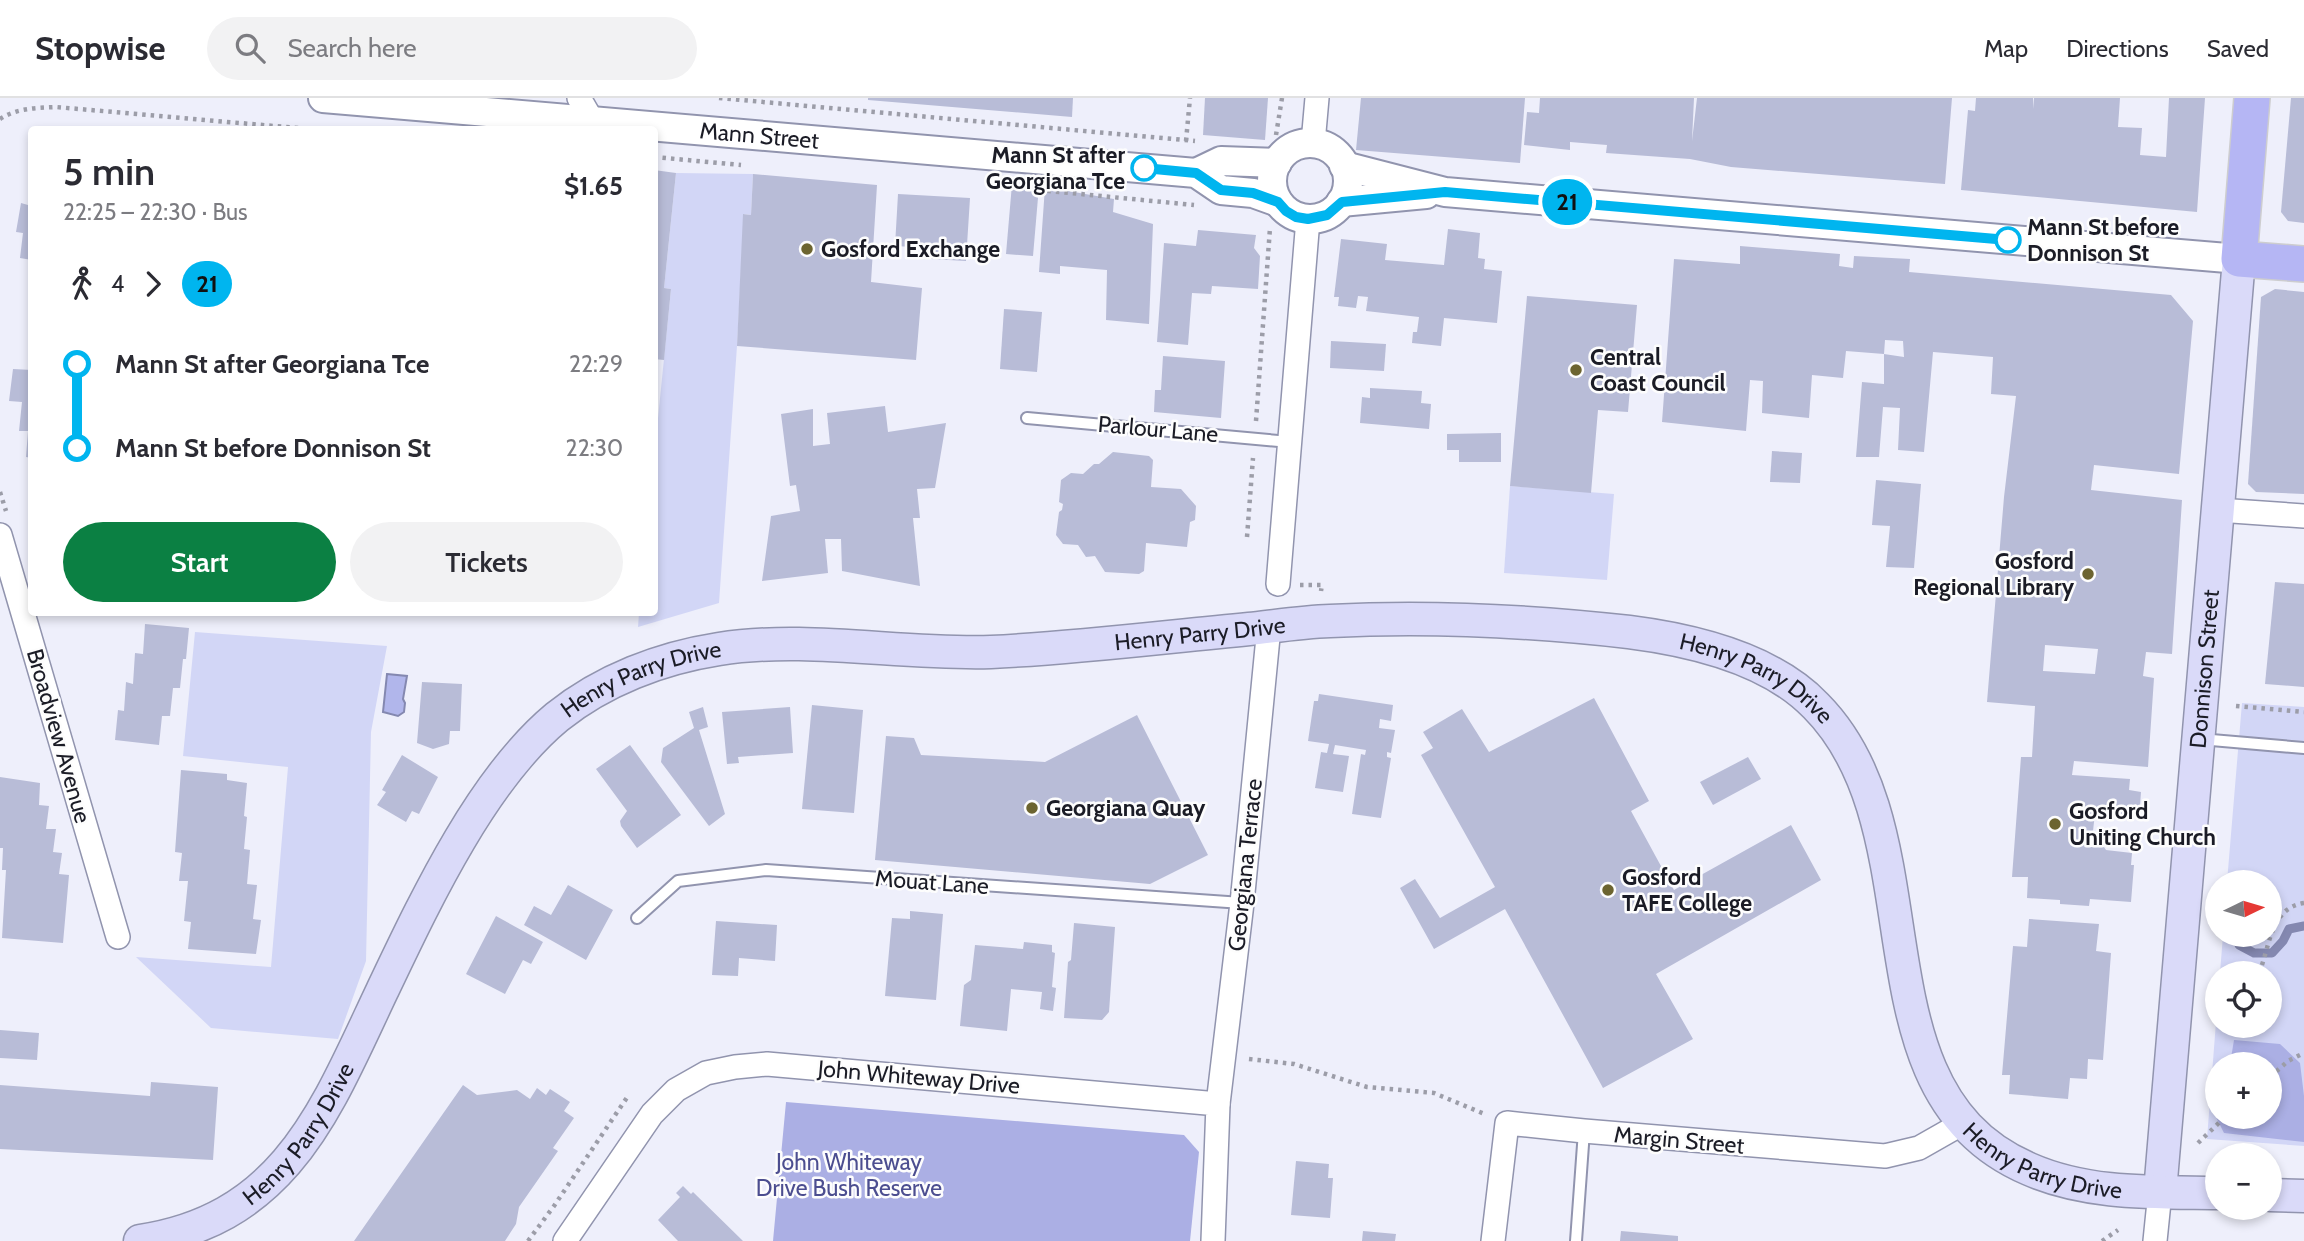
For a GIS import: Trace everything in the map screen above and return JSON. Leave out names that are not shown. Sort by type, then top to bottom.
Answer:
[{"type":"main road","name":"Donnison Street","points":[[2160,1192],[2252,98]]},
{"type":"main road","points":[[2239,259],[2304,264]]},
{"type":"main road","name":"Henry Parry Drive","points":[[140,1241],[215,1220],[239,1206],[284,1167],[341,1081],[436,884],[491,791],[533,740],[558,717],[615,681],[676,658],[747,645],[819,645],[941,653],[979,652],[1328,621],[1451,620],[1629,632],[1713,649],[1786,681],[1814,703],[1838,731],[1857,762],[1882,834],[1919,1041],[1930,1072],[1963,1123],[1992,1148],[2033,1171],[2063,1181],[2106,1189],[2205,1194]]},
{"type":"main road","points":[[2282,1195],[2304,1196]]},
{"type":"street","name":"Mann Street","points":[[323,98],[586,110],[1196,173],[1221,190],[1253,193],[1274,211]]},
{"type":"street","points":[[1313,143],[1317,98]]},
{"type":"street","points":[[1313,143],[1334,152],[1344,166],[1348,183],[1342,202],[1327,215],[1308,219],[1296,217],[1286,211],[1274,211],[1272,180],[1276,151],[1313,143]]},
{"type":"street","name":"Mann Street","points":[[1196,173],[1221,161],[1276,151]]},
{"type":"street","points":[[1344,166],[1445,192],[2239,259]]},
{"type":"street","points":[[1342,202],[1445,192]]},
{"type":"street","points":[[1278,584],[1308,219]]},
{"type":"street","points":[[2218,510],[2304,516]]},
{"type":"street","name":"Broadview Avenue","points":[[0,535],[118,937]]},
{"type":"street","name":"Georgiana Terrace","points":[[1218,1104],[1242,903],[1269,627]]},
{"type":"street","name":"John Whiteway Drive","points":[[565,1241],[652,1114],[676,1090],[706,1073],[735,1067],[781,1065],[1218,1104]]},
{"type":"street","points":[[1213,1241],[1218,1104]]},
{"type":"street","points":[[1493,1241],[1507,1123]]},
{"type":"street","name":"Margin Street","points":[[1507,1123],[1584,1132],[1885,1156],[1919,1148],[1963,1123]]},
{"type":"street","name":"Donnison Street","points":[[2155,1241],[2160,1192]]},
{"type":"lane","name":"Parlour Lane","points":[[1027,418],[1290,442]]},
{"type":"lane","points":[[2197,739],[2304,748]]},
{"type":"lane","name":"Mouat Lane","points":[[637,918],[678,881],[766,870],[1242,903]]},
{"type":"lane","points":[[1576,1241],[1584,1132]]},
{"type":"path","points":[[719,98],[1198,141]]},
{"type":"path","points":[[1186,141],[1190,98]]},
{"type":"path","points":[[1276,151],[1282,98]]},
{"type":"path","points":[[0,119],[27,108],[56,107],[274,126]]},
{"type":"path","points":[[658,158],[748,165]]},
{"type":"path","points":[[1029,189],[1199,206]]},
{"type":"path","points":[[1247,537],[1274,211]]},
{"type":"path","points":[[1307,585],[1322,585],[1321,591]]},
{"type":"path","points":[[2236,706],[2304,712]]},
{"type":"path","points":[[2264,961],[2277,920],[2287,908],[2304,902]]},
{"type":"path","points":[[2282,1066],[2304,1053]]},
{"type":"path","points":[[1223,1056],[1294,1064],[1367,1087],[1434,1093],[1507,1123]]},
{"type":"path","points":[[528,1241],[628,1096]]},
{"type":"path","points":[[2198,1143],[2213,1129]]},
{"type":"path","points":[[2102,1241],[2118,1230]]},
{"type":"shaded area","points":[[676,173],[753,174],[751,215],[744,214],[719,603],[638,627],[639,616],[658,616],[658,418],[671,289],[664,288]]},
{"type":"shaded area","points":[[1510,486],[1614,494],[1607,580],[1504,573]]},
{"type":"shaded area","points":[[195,632],[387,646],[371,732],[366,961],[338,1039],[211,1028],[136,957],[271,967],[288,767],[183,756]]},
{"type":"shaded area","points":[[387,674],[407,676],[404,712],[398,716],[383,712]]},
{"type":"shaded area","points":[[2242,703],[2304,707],[2304,1146],[2207,1139],[2208,1129],[2282,1129],[2282,1052],[2214,1052],[2215,1038],[2282,1038],[2282,961],[2221,961],[2222,947],[2282,947],[2282,870],[2228,870]]},
{"type":"green space","points":[[2234,1040],[2280,1044],[2300,1063],[2304,1096],[2304,1142],[2224,1133],[2222,1129],[2282,1129],[2282,1052],[2232,1052]]},
{"type":"green space","name":"John Whiteway Drive Bush Reserve","points":[[786,1102],[1184,1135],[1199,1152],[1190,1241],[773,1241]]},
{"type":"building","points":[[868,98],[1073,98],[1072,117]]},
{"type":"building","points":[[1205,98],[1268,98],[1265,140],[1203,135]]},
{"type":"building","points":[[1361,98],[1525,98],[1520,163],[1356,150]]},
{"type":"building","points":[[1540,98],[1694,98],[1692,141],[1697,98],[1952,98],[1945,184],[1731,167],[1690,159],[1606,153],[1607,145],[1570,142],[1570,150],[1524,145],[1527,112],[1539,113]]},
{"type":"building","points":[[1976,98],[2033,98],[2033,109],[2034,98],[2120,98],[2118,127],[2142,128],[2140,155],[2166,157],[2169,98],[2205,98],[2197,212],[1961,190],[1968,110],[1975,111]]},
{"type":"building","points":[[2291,98],[2304,98],[2304,223],[2288,221],[2281,212]]},
{"type":"building","points":[[658,171],[676,173],[664,288],[671,289],[664,360],[658,359]]},
{"type":"building","name":"Gosford Exchange","points":[[753,174],[877,185],[871,282],[922,288],[916,360],[737,346],[743,214],[751,215]]},
{"type":"building","points":[[1012,184],[1039,186],[1033,256],[1006,254]]},
{"type":"building","points":[[1045,187],[1114,199],[1113,212],[1153,224],[1149,324],[1106,320],[1107,270],[1060,266],[1060,274],[1039,272]]},
{"type":"building","points":[[898,194],[970,198],[966,261],[931,259],[931,248],[895,246]]},
{"type":"building","points":[[21,203],[28,205],[28,259],[20,258],[23,233],[16,232]]},
{"type":"building","points":[[1448,229],[1480,233],[1478,258],[1485,259],[1484,269],[1502,271],[1497,323],[1444,318],[1441,346],[1412,343],[1419,317],[1366,311],[1368,297],[1358,296],[1356,308],[1338,306],[1339,297],[1334,297],[1341,239],[1387,244],[1385,260],[1444,265]]},
{"type":"building","points":[[1198,230],[1256,235],[1254,248],[1260,256],[1258,289],[1212,286],[1211,294],[1192,293],[1188,345],[1157,342],[1164,243],[1196,246]]},
{"type":"building","points":[[1740,246],[1840,254],[1839,266],[1853,268],[1854,256],[1910,259],[1909,272],[2171,295],[2193,321],[2179,474],[2094,465],[2091,490],[2182,500],[2172,654],[2146,652],[2143,676],[2154,678],[2148,767],[2074,761],[2072,775],[2130,779],[2129,790],[2141,792],[2140,806],[2128,806],[2127,816],[2095,813],[2093,831],[2106,850],[2132,853],[2131,865],[2134,865],[2131,902],[2090,899],[2089,906],[2060,904],[2060,900],[2027,898],[2028,877],[2012,877],[2021,757],[2032,757],[2035,706],[1987,702],[2004,497],[2016,396],[1991,394],[1993,357],[1933,352],[1924,452],[1898,450],[1900,408],[1883,407],[1879,457],[1856,457],[1862,382],[1884,384],[1884,354],[1846,351],[1843,378],[1812,375],[1809,418],[1762,413],[1763,381],[1750,380],[1746,431],[1662,422],[1674,259],[1740,264]],"holes":[[[1885,340],[1903,341],[1904,357],[1884,354]],[[2045,645],[2098,649],[2095,674],[2043,671]]]},
{"type":"building","points":[[2275,289],[2304,292],[2304,494],[2256,492],[2248,484],[2261,297]]},
{"type":"building","name":"Central Coast Council","points":[[1527,296],[1637,305],[1628,412],[1598,410],[1591,493],[1510,486]]},
{"type":"building","points":[[1004,309],[1042,312],[1037,372],[1000,369]]},
{"type":"building","points":[[1331,341],[1386,344],[1384,371],[1330,368]]},
{"type":"building","points":[[1163,356],[1225,361],[1221,418],[1154,412],[1155,390],[1161,390]]},
{"type":"building","points":[[13,369],[28,370],[28,431],[19,431],[22,402],[9,401]]},
{"type":"building","points":[[1370,388],[1422,391],[1421,403],[1431,404],[1429,429],[1360,423],[1362,397],[1370,398]]},
{"type":"building","points":[[885,406],[888,432],[946,423],[935,488],[917,489],[920,518],[913,518],[920,586],[842,571],[841,539],[825,539],[828,573],[762,581],[771,516],[800,511],[796,485],[790,486],[781,414],[813,409],[813,446],[830,444],[827,413]]},
{"type":"building","points":[[1501,433],[1501,462],[1459,462],[1459,450],[1447,450],[1447,434]]},
{"type":"building","points":[[1772,451],[1802,453],[1800,483],[1770,482]]},
{"type":"building","points":[[1113,452],[1149,456],[1153,460],[1151,487],[1181,489],[1196,506],[1195,520],[1190,522],[1187,547],[1146,543],[1144,571],[1139,574],[1105,572],[1095,556],[1086,557],[1078,545],[1063,544],[1056,535],[1059,512],[1063,504],[1059,502],[1061,480],[1071,473],[1083,474]]},
{"type":"building","points":[[1876,480],[1921,484],[1914,568],[1886,567],[1890,526],[1872,525]]},
{"type":"building","points":[[2275,582],[2304,584],[2304,687],[2265,684]]},
{"type":"building","points":[[145,624],[189,628],[180,688],[173,688],[170,716],[162,716],[159,745],[115,740],[118,710],[124,711],[126,682],[133,684],[135,653],[143,654]]},
{"type":"building","points":[[422,682],[462,684],[460,731],[450,731],[449,744],[433,749],[417,743]]},
{"type":"building","points":[[1319,694],[1393,705],[1391,721],[1380,719],[1379,728],[1395,730],[1391,753],[1387,752],[1387,757],[1391,758],[1381,818],[1352,814],[1361,754],[1365,755],[1366,750],[1335,745],[1333,754],[1349,756],[1343,792],[1315,788],[1321,752],[1327,753],[1329,744],[1308,741],[1314,701],[1318,701]]},
{"type":"building","points":[[1594,698],[1649,801],[1631,811],[1674,890],[1791,825],[1821,880],[1656,974],[1693,1039],[1603,1088],[1505,909],[1434,949],[1400,888],[1415,879],[1440,918],[1495,887],[1421,755],[1433,748],[1423,732],[1462,709],[1489,752]]},
{"type":"building","points":[[812,705],[863,710],[854,813],[802,809]]},
{"type":"building","points":[[703,707],[708,727],[699,730],[725,814],[709,826],[661,762],[663,748],[694,728],[689,712]]},
{"type":"building","points":[[790,707],[793,753],[738,757],[739,763],[727,764],[722,712]]},
{"type":"building","name":"Georgiana Quay","points":[[1137,715],[1208,855],[1150,884],[875,860],[886,736],[914,738],[921,755],[1045,762]]},
{"type":"building","points":[[630,745],[681,815],[637,848],[621,826],[620,821],[627,811],[596,769]]},
{"type":"building","points":[[402,755],[438,777],[419,814],[412,811],[406,822],[377,805],[386,792],[382,790]]},
{"type":"building","points":[[1748,757],[1761,779],[1713,805],[1700,782]]},
{"type":"building","points":[[181,770],[227,774],[227,780],[247,783],[244,849],[250,850],[247,884],[257,885],[253,919],[261,920],[256,954],[188,949],[191,922],[184,921],[188,881],[179,881],[182,853],[175,852]]},
{"type":"building","points":[[0,777],[40,783],[39,805],[49,806],[46,829],[56,829],[53,852],[62,853],[59,874],[69,875],[63,943],[2,938],[6,870],[2,870],[3,848],[0,848]]},
{"type":"building","points":[[568,885],[613,910],[586,960],[524,925],[534,906],[551,915]]},
{"type":"building","points":[[910,911],[943,914],[936,1000],[885,996],[892,918],[910,919]]},
{"type":"building","points":[[496,916],[543,942],[531,964],[523,960],[505,994],[466,974]]},
{"type":"building","points":[[2029,919],[2099,924],[2096,951],[2111,953],[2103,1060],[2088,1059],[2087,1079],[2070,1078],[2068,1099],[2009,1094],[2010,1075],[2002,1075],[2013,946],[2027,947]]},
{"type":"building","points":[[716,921],[777,925],[775,961],[739,958],[738,976],[712,975]]},
{"type":"building","points":[[1074,923],[1115,927],[1109,1012],[1102,1020],[1064,1018]]},
{"type":"building","points":[[1024,942],[1052,945],[1052,952],[1055,953],[1052,987],[1056,988],[1053,1011],[1040,1009],[1042,992],[1011,989],[1007,1031],[960,1026],[964,985],[971,980],[975,945],[1023,949]]},
{"type":"building","points":[[0,1030],[39,1033],[37,1060],[0,1058]]},
{"type":"building","points":[[151,1082],[218,1087],[213,1160],[0,1149],[0,1085],[150,1096]]},
{"type":"building","points":[[463,1085],[477,1095],[517,1090],[530,1099],[537,1088],[546,1095],[550,1089],[570,1102],[564,1111],[574,1118],[553,1148],[558,1151],[519,1207],[516,1224],[505,1241],[354,1241]]},
{"type":"building","points":[[1296,1161],[1329,1164],[1328,1178],[1333,1178],[1330,1218],[1291,1215]]},
{"type":"building","points":[[683,1186],[691,1194],[693,1192],[743,1241],[678,1241],[658,1220],[680,1197],[676,1193]]},
{"type":"building","points":[[1363,1231],[1396,1234],[1395,1241],[1362,1241]]},
{"type":"building","points":[[1621,1231],[1678,1236],[1678,1241],[1620,1241]]},
{"type":"waterway","points":[[2282,942],[2289,929],[2304,926]]},
{"type":"waterway","points":[[2243,947],[2254,953],[2272,953],[2278,947]]},
{"type":"bus line","name":"21","points":[[1144,168],[1196,173],[1221,190],[1253,193],[1278,202],[1296,217],[1308,219],[1327,215],[1342,202],[1445,192],[2008,240]]},
{"type":"place","name":"Mann St after Georgiana Tce","points":[[1144,168]]},
{"type":"place","name":"Mann St before Donnison St","points":[[2008,240]]},
{"type":"place","name":"Gosford Exchange","points":[[807,249]]},
{"type":"place","name":"Central Coast Council","points":[[1576,370]]},
{"type":"place","name":"Gosford Regional Library","points":[[2088,574]]},
{"type":"place","name":"Georgiana Quay","points":[[1032,808]]},
{"type":"place","name":"Gosford Uniting Church","points":[[2055,824]]},
{"type":"place","name":"Gosford TAFE College","points":[[1608,890]]}]
